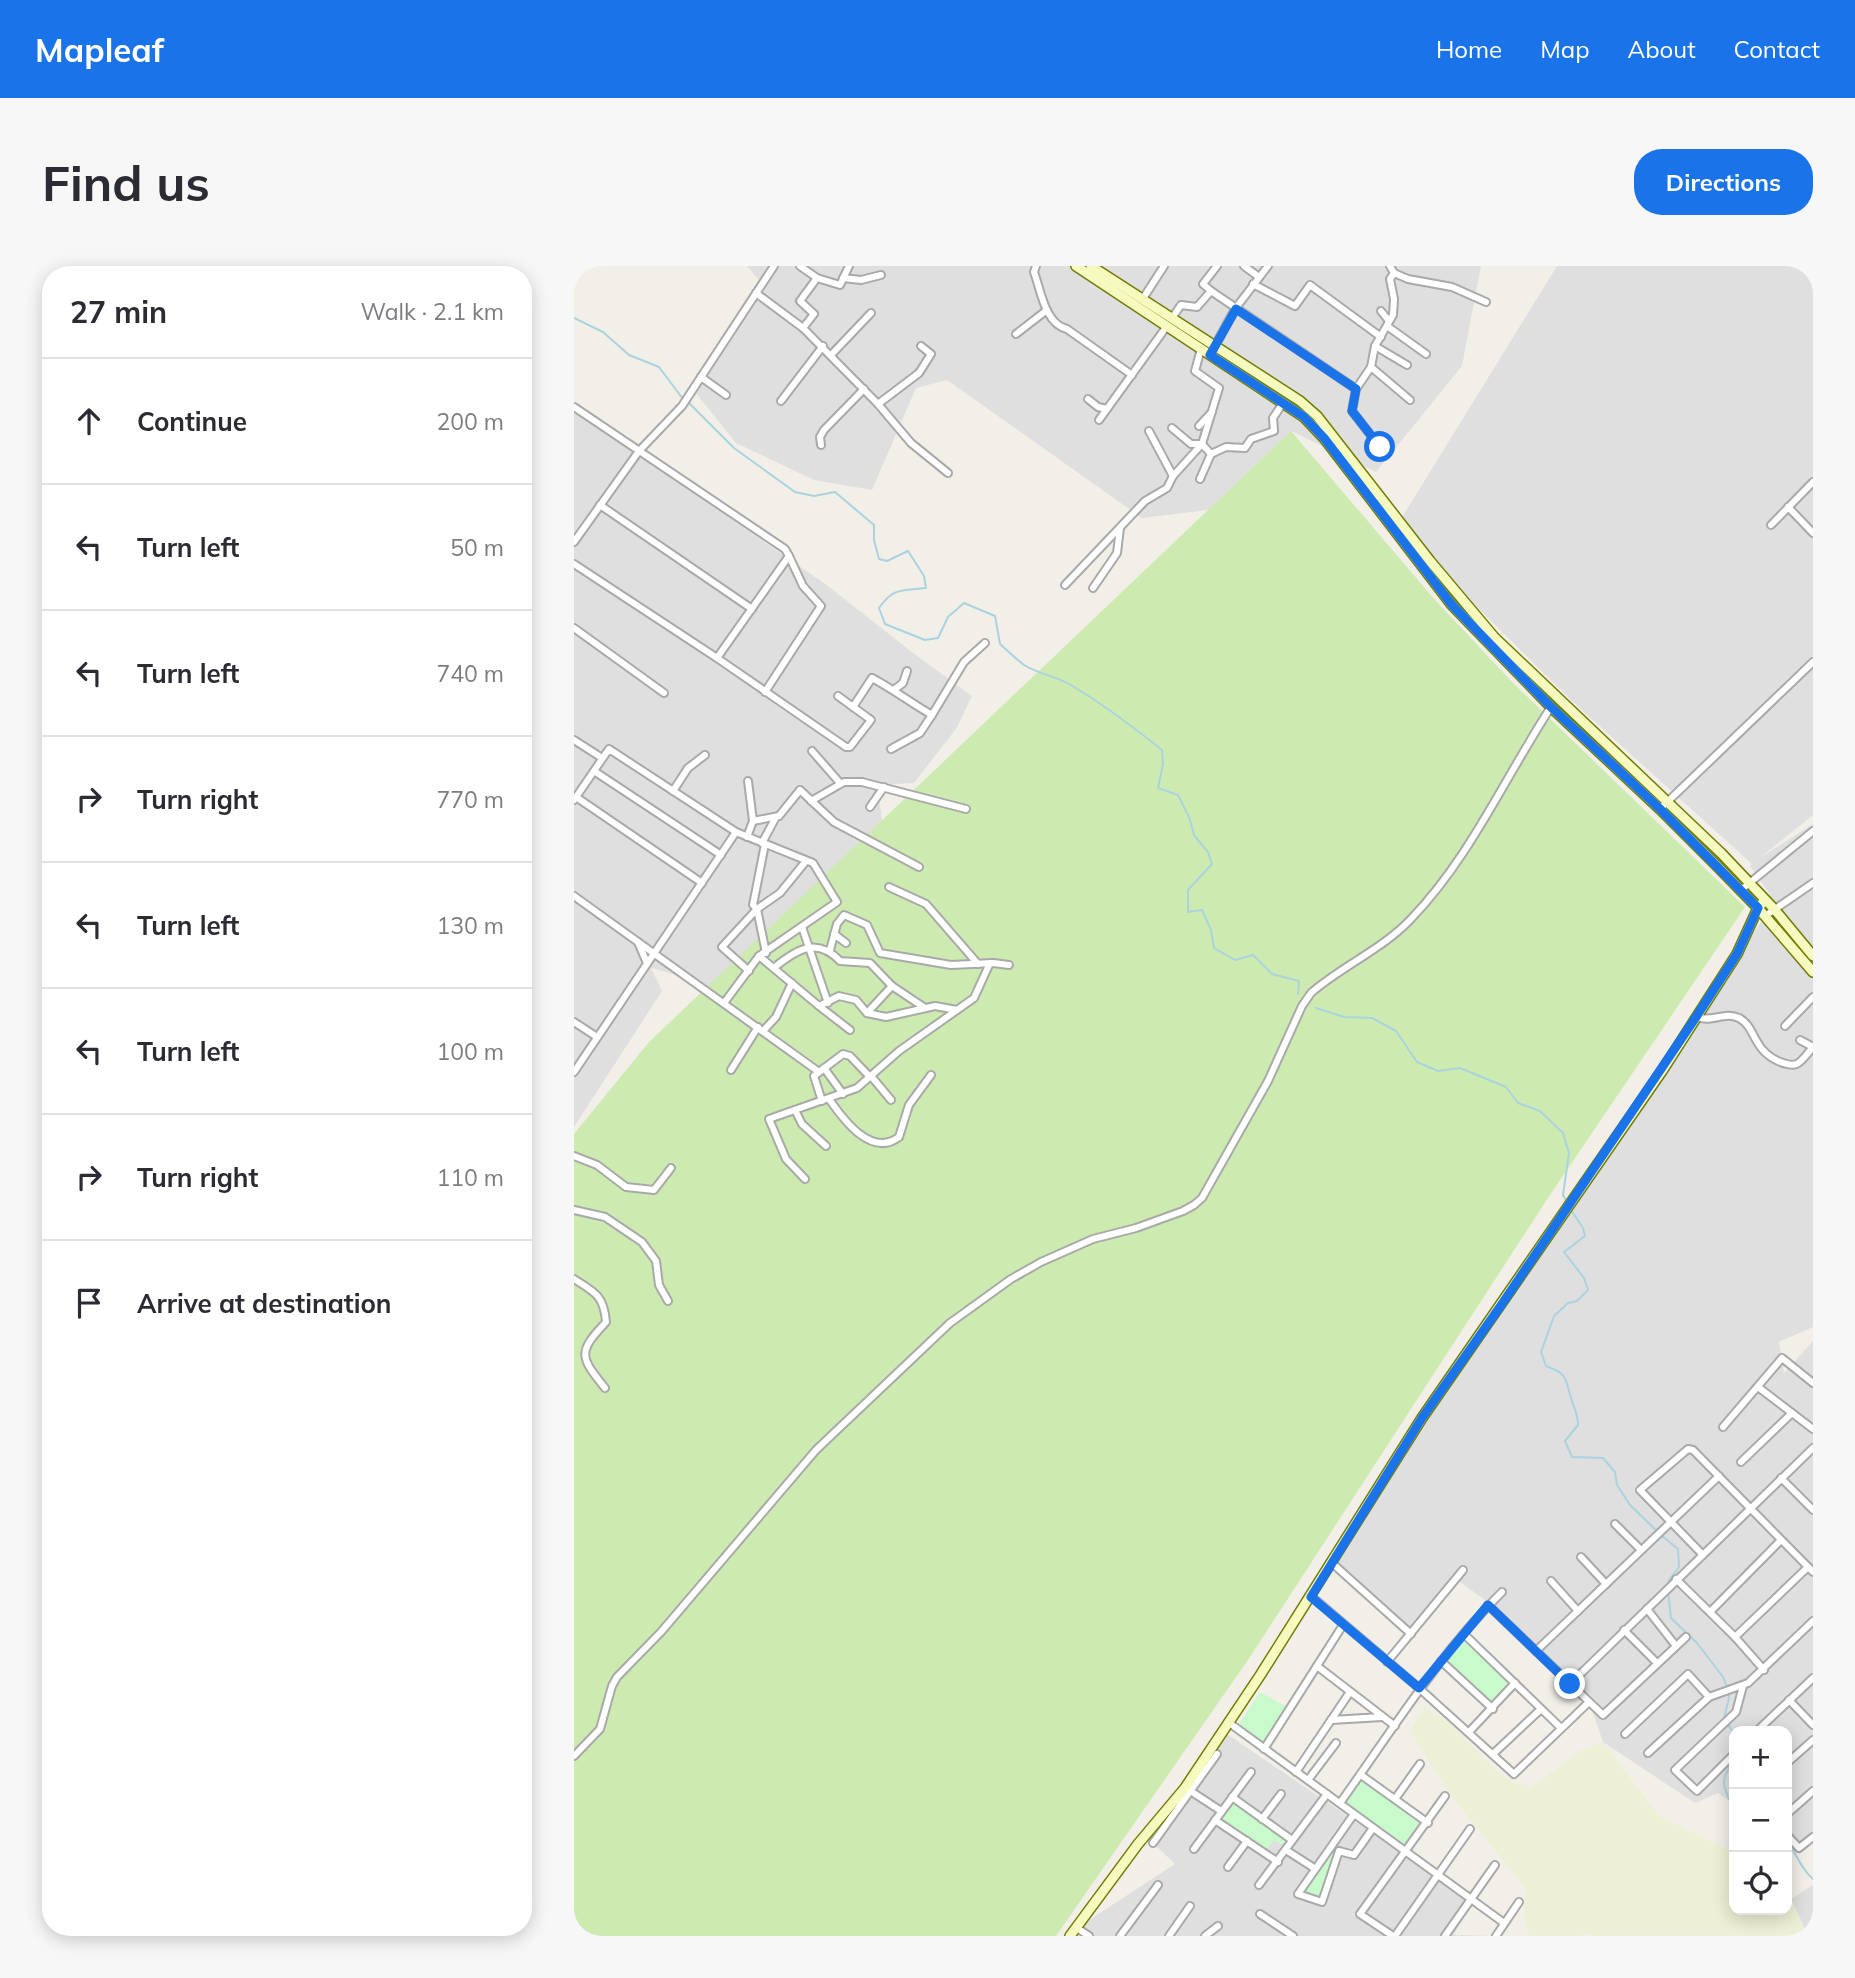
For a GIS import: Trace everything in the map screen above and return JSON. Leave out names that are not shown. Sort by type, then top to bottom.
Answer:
[{"type":"street","points":[[574,542],[639,451],[682,406],[774,266]]},
{"type":"street","points":[[800,266],[817,278],[840,285],[849,266]]},
{"type":"street","points":[[1036,266],[1034,272],[1047,310],[1057,327],[1067,329],[1132,374]]},
{"type":"street","points":[[1076,266],[1170,322],[1304,417],[1324,438],[1452,605],[1551,707],[1750,883],[1809,943],[1813,956]]},
{"type":"street","points":[[1091,266],[1142,300],[1200,349],[1213,351],[1300,401],[1317,416],[1430,561],[1494,637],[1664,806],[1762,912],[1813,972]]},
{"type":"street","points":[[1142,300],[1164,266]]},
{"type":"street","points":[[1217,266],[1203,284],[1356,389]]},
{"type":"street","points":[[1244,266],[1259,277]]},
{"type":"street","points":[[1213,351],[1236,309],[1268,266]]},
{"type":"street","points":[[1380,447],[1352,411],[1356,389],[1371,367],[1375,346],[1393,314],[1394,299],[1390,279],[1392,269],[1408,279],[1452,287],[1486,302]]},
{"type":"street","points":[[843,278],[861,280],[881,275]]},
{"type":"street","points":[[803,328],[814,314],[800,301],[817,278]]},
{"type":"street","points":[[1254,284],[1295,306],[1310,285],[1381,337]]},
{"type":"street","points":[[1099,420],[1181,305],[1197,307],[1211,291]]},
{"type":"street","points":[[756,293],[823,346],[911,443],[948,473]]},
{"type":"street","points":[[1016,334],[1047,310]]},
{"type":"street","points":[[1381,311],[1388,324],[1426,354]]},
{"type":"street","points":[[831,355],[871,313]]},
{"type":"street","points":[[781,401],[823,346]]},
{"type":"street","points":[[878,404],[919,373],[931,354],[920,346]]},
{"type":"street","points":[[1375,346],[1408,365]]},
{"type":"street","points":[[1065,585],[1145,501],[1167,488],[1173,476],[1202,444],[1219,388],[1195,371],[1200,349]]},
{"type":"street","points":[[1371,367],[1410,400]]},
{"type":"street","points":[[701,377],[726,395]]},
{"type":"street","points":[[821,444],[820,437],[824,430],[864,389]]},
{"type":"street","points":[[1088,399],[1098,407],[1107,409]]},
{"type":"street","points":[[1200,480],[1211,454],[1226,447],[1245,448],[1251,439],[1274,431],[1273,418],[1283,403]]},
{"type":"street","points":[[574,418],[577,409],[785,549],[803,586],[821,606],[765,692]]},
{"type":"street","points":[[1199,426],[1213,411]]},
{"type":"street","points":[[1172,428],[1191,444],[1202,444],[1211,454]]},
{"type":"street","points":[[1149,431],[1173,476]]},
{"type":"street","points":[[1771,526],[1811,487]]},
{"type":"street","points":[[600,505],[752,609]]},
{"type":"street","points":[[1788,507],[1813,533]]},
{"type":"street","points":[[1093,588],[1117,553],[1120,527]]},
{"type":"street","points":[[717,658],[789,556]]},
{"type":"street","points":[[574,564],[846,747],[850,747],[871,720],[838,696]]},
{"type":"street","points":[[574,628],[664,693]]},
{"type":"street","points":[[891,749],[920,733],[964,662],[985,643]]},
{"type":"street","points":[[1664,806],[1813,662]]},
{"type":"street","points":[[895,689],[904,683],[907,671]]},
{"type":"street","points":[[853,707],[872,678],[895,689],[932,715]]},
{"type":"street","points":[[574,1756],[600,1729],[617,1677],[661,1632],[816,1450],[950,1323],[1011,1279],[1041,1262],[1093,1239],[1136,1228],[1195,1205],[1206,1192],[1268,1081],[1302,1006],[1311,993],[1389,939],[1409,921],[1431,894],[1438,890],[1483,825],[1551,707]]},
{"type":"street","points":[[574,740],[602,758]]},
{"type":"street","points":[[702,883],[575,799],[609,749],[736,832],[813,863],[844,915],[867,925],[880,953],[951,965],[1009,965]]},
{"type":"street","points":[[812,751],[840,783]]},
{"type":"street","points":[[673,791],[690,766],[705,755]]},
{"type":"street","points":[[594,771],[721,855]]},
{"type":"street","points":[[747,836],[753,821],[748,781]]},
{"type":"street","points":[[811,801],[848,781],[884,787],[966,809]]},
{"type":"street","points":[[870,807],[884,787]]},
{"type":"street","points":[[850,1030],[762,955],[757,909],[753,905],[763,843],[776,817],[799,790],[834,822],[919,867]]},
{"type":"street","points":[[753,821],[776,817]]},
{"type":"street","points":[[1741,890],[1813,831]]},
{"type":"street","points":[[574,1072],[736,832]]},
{"type":"street","points":[[749,971],[722,947],[757,909],[780,893],[806,861]]},
{"type":"street","points":[[1762,912],[1774,910],[1813,883]]},
{"type":"street","points":[[889,887],[926,904],[978,964]]},
{"type":"street","points":[[574,896],[822,1070],[843,1094]]},
{"type":"street","points":[[1153,1843],[1432,1402],[1563,1215],[1696,1017],[1762,912],[1765,900]]},
{"type":"street","points":[[724,1003],[762,955],[836,902]]},
{"type":"street","points":[[830,950],[837,924],[844,915]]},
{"type":"street","points":[[802,926],[828,1003]]},
{"type":"street","points":[[834,933],[846,943]]},
{"type":"street","points":[[637,940],[647,963]]},
{"type":"street","points":[[775,967],[794,951],[815,947],[830,950],[840,961],[870,963],[892,986],[925,1007]]},
{"type":"street","points":[[804,1179],[786,1159],[769,1119],[857,1088],[899,1051],[974,998],[990,963]]},
{"type":"street","points":[[731,1070],[760,1029],[776,1017],[792,983]]},
{"type":"street","points":[[867,1013],[892,986]]},
{"type":"street","points":[[819,1006],[839,996],[856,1000],[867,1013],[886,1017],[935,1006],[957,1010]]},
{"type":"street","points":[[1785,1026],[1813,998]]},
{"type":"street","points":[[1696,1017],[1704,1020],[1727,1016],[1741,1019],[1762,1051],[1793,1066],[1813,1047],[1800,1040]]},
{"type":"street","points":[[574,1021],[597,1037]]},
{"type":"street","points":[[891,1100],[846,1054],[814,1078],[825,1100],[844,1119],[864,1136],[888,1144],[899,1137],[909,1105],[931,1075]]},
{"type":"street","points":[[795,1110],[802,1124],[826,1146]]},
{"type":"street","points":[[574,1156],[597,1165],[626,1187],[654,1190],[671,1168]]},
{"type":"street","points":[[574,1210],[605,1217],[642,1242],[656,1261],[659,1285],[668,1301]]},
{"type":"street","points":[[574,1279],[596,1293],[604,1306],[606,1322],[586,1345],[585,1351],[590,1369],[605,1388]]},
{"type":"street","points":[[1723,1427],[1782,1358],[1813,1383]]},
{"type":"street","points":[[1758,1387],[1813,1429]]},
{"type":"street","points":[[1741,1462],[1792,1413]]},
{"type":"street","points":[[1570,1684],[1813,1448]]},
{"type":"street","points":[[1703,1554],[1668,1525],[1640,1490],[1688,1449],[1693,1450],[1810,1570],[1735,1637]]},
{"type":"street","points":[[1536,1651],[1719,1476]]},
{"type":"street","points":[[1781,1478],[1813,1510]]},
{"type":"street","points":[[1805,1503],[1813,1496]]},
{"type":"street","points":[[1615,1524],[1641,1550]]},
{"type":"street","points":[[1710,1612],[1781,1540]]},
{"type":"street","points":[[1581,1557],[1606,1584]]},
{"type":"street","points":[[1332,1563],[1410,1634]]},
{"type":"street","points":[[1387,1662],[1463,1570]]},
{"type":"street","points":[[1551,1581],[1578,1611]]},
{"type":"street","points":[[1675,1581],[1735,1637],[1763,1670]]},
{"type":"street","points":[[1340,1803],[1419,1688],[1502,1592]]},
{"type":"street","points":[[1311,1597],[1419,1688],[1514,1774],[1589,1702]]},
{"type":"street","points":[[1488,1605],[1603,1715],[1686,1637]]},
{"type":"street","points":[[1647,1609],[1676,1646]]},
{"type":"street","points":[[1648,1753],[1709,1697],[1740,1687],[1763,1670],[1812,1623]]},
{"type":"street","points":[[1264,1749],[1343,1625]]},
{"type":"street","points":[[1624,1630],[1657,1663]]},
{"type":"street","points":[[1464,1634],[1561,1728]]},
{"type":"street","points":[[1441,1661],[1493,1709]]},
{"type":"street","points":[[1317,1666],[1395,1726]]},
{"type":"street","points":[[1625,1734],[1688,1674],[1709,1697]]},
{"type":"street","points":[[1762,1726],[1813,1678]]},
{"type":"street","points":[[1469,1732],[1515,1683]]},
{"type":"street","points":[[1729,1759],[1698,1791],[1675,1770],[1737,1710],[1740,1687]]},
{"type":"street","points":[[1296,1772],[1350,1692]]},
{"type":"street","points":[[1789,1700],[1813,1725]]},
{"type":"street","points":[[1493,1754],[1541,1709]]},
{"type":"street","points":[[1331,1720],[1382,1717]]},
{"type":"street","points":[[1228,1723],[1504,1923]]},
{"type":"street","points":[[1792,1759],[1813,1740]]},
{"type":"street","points":[[1308,1780],[1336,1743]]},
{"type":"street","points":[[1089,1936],[1074,1932],[1135,1848],[1217,1754]]},
{"type":"street","points":[[1395,1799],[1420,1764]]},
{"type":"street","points":[[1194,1849],[1251,1772]]},
{"type":"street","points":[[1361,1774],[1428,1823]]},
{"type":"street","points":[[1188,1789],[1221,1811]]},
{"type":"street","points":[[1792,1810],[1813,1791]]},
{"type":"street","points":[[1262,1819],[1281,1794]]},
{"type":"street","points":[[1259,1885],[1327,1794]]},
{"type":"street","points":[[1445,1796],[1360,1914],[1394,1936],[1470,1829]]},
{"type":"street","points":[[1232,1797],[1292,1840]]},
{"type":"street","points":[[1339,1851],[1322,1902],[1298,1894],[1354,1814]]},
{"type":"street","points":[[1215,1819],[1278,1861]]},
{"type":"street","points":[[1330,1848],[1354,1855],[1373,1828]]},
{"type":"street","points":[[1792,1840],[1799,1848],[1813,1837]]},
{"type":"street","points":[[1228,1867],[1247,1841]]},
{"type":"street","points":[[1286,1850],[1314,1868]]},
{"type":"street","points":[[1445,1936],[1495,1865]]},
{"type":"street","points":[[1120,1936],[1158,1885]]},
{"type":"street","points":[[1496,1936],[1519,1902]]},
{"type":"street","points":[[1169,1936],[1190,1906]]},
{"type":"street","points":[[1260,1914],[1293,1936]]},
{"type":"street","points":[[1205,1936],[1218,1927]]},
{"type":"street","points":[[1276,1936],[1282,1927]]},
{"type":"shaded area","points":[[747,266],[1481,266],[1462,366],[1376,472],[1291,431],[1208,510],[1142,518],[947,380],[916,388],[872,490],[814,480],[736,443],[691,387],[759,280]]},
{"type":"shaded area","points":[[1557,266],[1813,266],[1813,815],[1761,857],[1813,824],[1813,955],[1750,866],[1752,864],[1572,701],[1396,527]]},
{"type":"shaded area","points":[[574,410],[828,586],[972,696],[956,729],[914,783],[877,785],[892,889],[796,1065],[677,975],[651,968],[662,991],[574,1127]]},
{"type":"shaded area","points":[[1765,916],[1813,974],[1813,1327],[1779,1342],[1784,1373],[1813,1341],[1813,1842],[1799,1851],[1792,1846],[1792,1726],[1729,1726],[1729,1801],[1718,1793],[1695,1803],[1603,1742],[1589,1701],[1489,1603],[1456,1579],[1411,1634],[1332,1563]]},
{"type":"shaded area","points":[[1221,1730],[1471,1900],[1454,1935],[1496,1936],[1089,1936],[1077,1928],[1175,1864],[1153,1843]]},
{"type":"shaded area","points":[[1813,1885],[1813,1936],[1808,1936],[1792,1898]]},
{"type":"green space","points":[[1291,431],[1435,600],[1513,683],[1745,907],[1546,1201],[1250,1657],[1056,1936],[574,1936],[574,1134],[649,1042]]},
{"type":"green space","points":[[1464,1639],[1510,1683],[1491,1704],[1447,1662]]},
{"type":"green space","points":[[1260,1692],[1287,1707],[1264,1743],[1239,1724]]},
{"type":"green space","points":[[1424,1707],[1449,1723],[1501,1775],[1530,1788],[1580,1751],[1603,1742],[1659,1816],[1729,1851],[1729,1915],[1792,1915],[1792,1901],[1808,1936],[1593,1936],[1587,1933],[1580,1936],[1529,1936],[1524,1918],[1525,1888],[1448,1792],[1410,1731]]},
{"type":"green space","points":[[1362,1781],[1422,1825],[1405,1848],[1346,1803]]},
{"type":"green space","points":[[1233,1803],[1286,1839],[1283,1845],[1274,1840],[1266,1850],[1220,1820]]},
{"type":"green space","points":[[1331,1852],[1336,1854],[1320,1899],[1303,1893]]},
{"type":"waterway","points":[[574,318],[603,332],[629,355],[659,367],[683,399]]},
{"type":"waterway","points":[[688,402],[734,448],[795,492],[814,496],[835,492],[874,525],[874,540],[879,559],[887,561],[908,551],[924,576],[926,588],[899,591],[889,596],[879,608],[885,624],[925,640],[938,638],[948,617],[964,603],[995,616],[1000,644],[1021,663],[1081,691],[1162,750],[1163,764],[1158,788],[1178,795],[1194,835],[1208,852],[1212,864],[1188,890],[1188,912],[1202,910],[1211,930],[1214,948],[1235,960],[1253,955],[1272,974],[1299,981],[1298,994]]},
{"type":"waterway","points":[[1316,1008],[1344,1017],[1372,1018],[1396,1031],[1417,1062],[1438,1071],[1460,1068],[1506,1087],[1518,1103],[1540,1111],[1563,1133],[1569,1153],[1563,1195],[1567,1202]]},
{"type":"waterway","points":[[1571,1210],[1585,1236],[1564,1252],[1584,1278],[1588,1290],[1554,1316],[1541,1352],[1546,1366],[1564,1378],[1577,1414],[1578,1425],[1565,1441],[1572,1457],[1603,1458],[1615,1472],[1617,1485],[1630,1505],[1658,1532]]},
{"type":"waterway","points":[[1662,1536],[1678,1549],[1679,1567],[1669,1580],[1669,1586]]},
{"type":"waterway","points":[[1668,1591],[1671,1618],[1697,1643],[1723,1677],[1727,1687]]},
{"type":"waterway","points":[[1724,1721],[1729,1693]]},
{"type":"waterway","points":[[1729,1769],[1724,1780],[1729,1798]]},
{"type":"waterway","points":[[1792,1850],[1813,1879]]},
{"type":"route","points":[[1380,447],[1352,411],[1356,389],[1236,309],[1210,355],[1304,417],[1324,438],[1452,605],[1551,707],[1660,809],[1758,908],[1737,954],[1662,1071],[1438,1394],[1311,1597],[1419,1688],[1488,1605],[1570,1684]]}]
